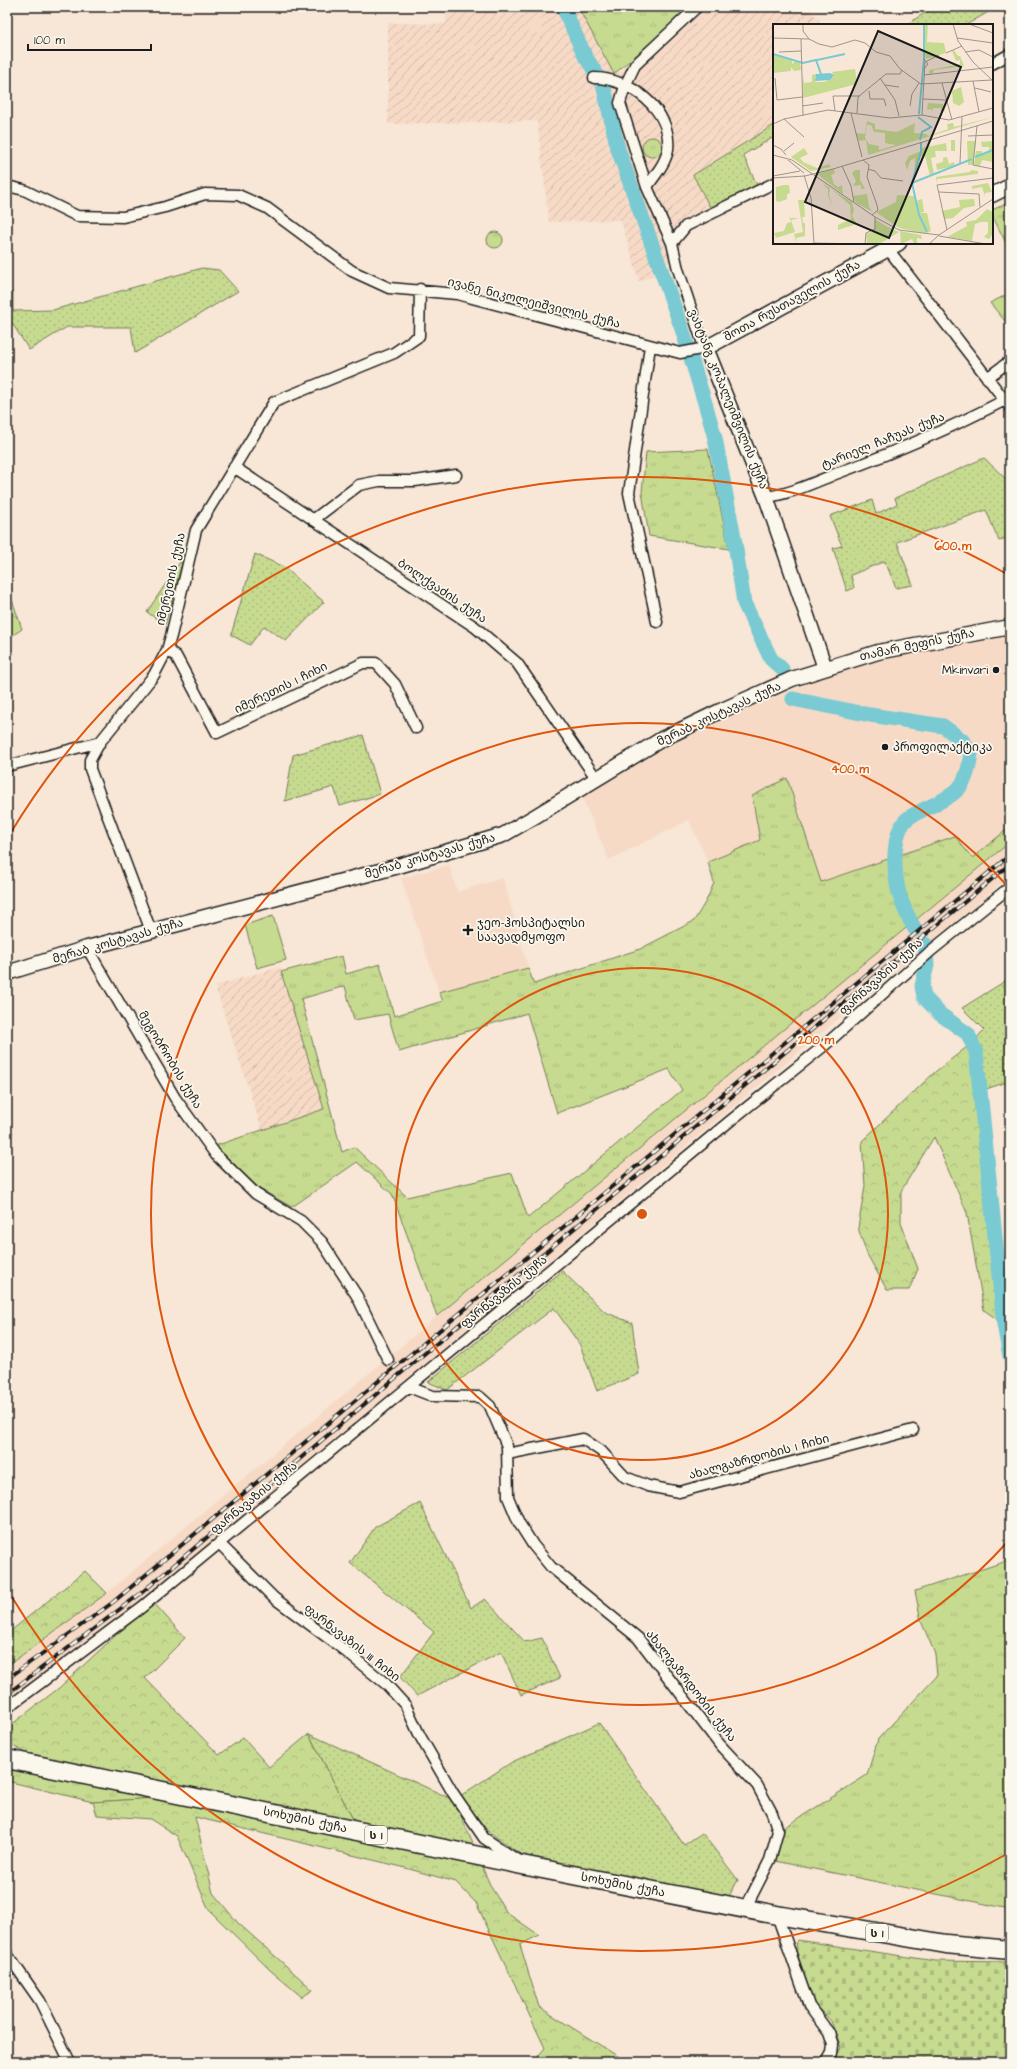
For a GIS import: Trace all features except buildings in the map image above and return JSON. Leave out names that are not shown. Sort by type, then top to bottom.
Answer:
[{"type":"highway","name":"სოხუმის ქუჩა","points":[[7,1758],[527,1866],[745,1909]]},
{"type":"highway","name":"ს 1","points":[[745,1909],[946,1944],[1010,1950]]},
{"type":"main road","points":[[993,194],[1010,186]]},
{"type":"main road","name":"შოთა რუსთაველის ქუჩა","points":[[706,348],[894,246]]},
{"type":"main road","name":"ვახტანგ კოპალეიშვილის ქუჩა","points":[[706,348],[766,497],[825,668]]},
{"type":"main road","name":"თამარ მეფის ქუჩა","points":[[825,668],[878,652],[1010,627]]},
{"type":"main road","name":"მერაბ კოსტავას ქუჩა","points":[[7,973],[87,948],[395,867],[503,834],[534,817],[662,739],[792,679],[825,668]]},
{"type":"street","name":"ვახტანგ კოპალეიშვილის ქუჩა","points":[[697,7],[635,65],[625,86],[620,103],[647,187],[672,242],[678,269],[702,341],[706,348]]},
{"type":"street","points":[[993,63],[1010,54]]},
{"type":"street","points":[[599,78],[613,80],[625,86],[652,103],[662,116],[666,126],[668,149],[663,163],[647,187]]},
{"type":"street","points":[[672,242],[686,226],[773,184]]},
{"type":"street","name":"ივანე ნიკოლეიშვილის ქუჩა","points":[[7,186],[24,190],[76,216],[123,217],[165,207],[205,194],[238,195],[267,208],[352,271],[389,288],[420,289],[457,294],[650,346],[685,352],[706,348]]},
{"type":"street","points":[[894,246],[987,378],[1008,404]]},
{"type":"street","name":"იმერეთის ქუჩა","points":[[151,931],[90,769],[90,760],[100,742],[154,675],[167,650],[196,530],[274,402],[394,353],[419,336],[420,289]]},
{"type":"street","points":[[650,346],[629,493],[656,622]]},
{"type":"street","points":[[987,378],[1010,361]]},
{"type":"street","name":"ტარიელ ჩაჩუას ქუჩა","points":[[766,497],[791,491],[858,466],[1008,404]]},
{"type":"street","name":"ბოლქვაძის ქუჩა","points":[[234,467],[475,627],[517,663],[596,778]]},
{"type":"street","points":[[313,520],[359,485],[379,481],[415,481],[456,475]]},
{"type":"street","name":"იმერეთის I ჩიხი","points":[[167,650],[176,656],[216,733],[362,663],[376,663],[395,684],[416,728]]},
{"type":"street","points":[[7,766],[100,742]]},
{"type":"street","name":"ფარნავაზის ქუჩა","points":[[7,1708],[142,1607],[730,1121],[825,1045],[922,958],[1010,887]]},
{"type":"street","name":"მეგობრობის ქუჩა","points":[[87,948],[175,1098],[216,1155],[256,1194],[301,1221],[322,1242],[357,1296],[388,1360]]},
{"type":"street","name":"ახალგაზრდობის ქუჩა","points":[[409,1387],[432,1396],[480,1397],[490,1406],[507,1446],[508,1497],[519,1523],[533,1545],[551,1567],[638,1638],[720,1746],[757,1786],[768,1806],[778,1831],[770,1860],[745,1909]]},
{"type":"street","name":"ახალგაზრდობის I ჩიხი","points":[[507,1454],[583,1439],[601,1451],[625,1477],[648,1486],[679,1492],[913,1430]]},
{"type":"street","name":"ფარნავაზის III ჩიხი","points":[[219,1543],[274,1598],[339,1646],[386,1684],[406,1706],[420,1736],[452,1793],[484,1838],[527,1866]]},
{"type":"street","points":[[777,1915],[809,2006],[830,2033],[833,2045],[832,2053],[827,2062]]},
{"type":"street","points":[[7,1954],[40,2001],[70,2062]]},
{"type":"shaded area","points":[[446,7],[578,7],[614,74],[638,66],[704,7],[806,7],[818,18],[821,24],[773,24],[773,126],[694,174],[712,211],[664,234],[672,260],[665,263],[667,271],[639,281],[621,220],[549,222],[537,121],[388,124],[388,23],[446,24]]},
{"type":"shaded area","points":[[1010,633],[1010,827],[972,858],[954,836],[821,882],[787,778],[752,796],[760,840],[708,862],[689,820],[609,860],[582,797],[677,741],[743,710],[849,667]]},
{"type":"shaded area","points":[[1010,842],[1010,876],[132,1608],[28,1689],[7,1703],[7,1666],[107,1593],[491,1271]]},
{"type":"shaded area","name":"ჯეო-ჰოსპიტალსი საავადმყოფო","points":[[449,865],[457,892],[503,878],[528,968],[439,992],[401,878]]},
{"type":"shaded area","points":[[280,967],[324,1109],[262,1130],[215,986]]},
{"type":"green space","points":[[578,7],[693,7],[614,74]]},
{"type":"green space","points":[[934,7],[997,7],[968,24],[908,24]]},
{"type":"green space","points":[[773,126],[773,138],[743,155],[758,187],[712,211],[693,175]]},
{"type":"green space","points":[[652,137],[659,140],[662,147],[659,154],[652,157],[645,154],[642,147],[645,140]]},
{"type":"green space","points":[[1010,202],[1010,251],[993,217],[993,210]]},
{"type":"green space","points":[[492,232],[498,232],[503,237],[501,246],[498,248],[492,248],[487,243],[487,237]]},
{"type":"green space","points":[[202,268],[219,270],[238,291],[135,353],[131,327],[67,327],[29,350],[7,315],[7,291],[13,293],[13,311],[53,310]]},
{"type":"green space","points":[[1010,293],[1010,327],[990,303]]},
{"type":"green space","points":[[708,449],[729,549],[649,536],[642,492],[646,452]]},
{"type":"green space","points":[[984,458],[1010,483],[1010,536],[999,541],[986,510],[897,542],[913,585],[896,588],[885,561],[851,575],[854,588],[847,591],[833,548],[842,546],[830,516],[872,500],[876,514],[897,504],[895,498]]},
{"type":"green space","points":[[255,554],[284,567],[324,602],[286,641],[264,626],[250,645],[231,635]]},
{"type":"green space","points":[[184,556],[165,625],[147,612]]},
{"type":"green space","points":[[7,585],[22,629],[7,639]]},
{"type":"green space","points":[[363,735],[380,794],[340,806],[334,787],[285,801],[293,755]]},
{"type":"green space","points":[[787,778],[821,882],[955,836],[972,858],[1010,827],[1010,842],[437,1316],[392,1194],[357,1162],[292,1207],[258,1188],[215,1146],[324,1109],[281,972],[342,956],[346,974],[380,964],[394,1016],[443,1001],[439,992],[528,968],[534,984],[640,949],[694,921],[706,901],[714,883],[708,862],[760,840],[752,796]],"holes":[[[345,986],[354,1020],[388,1014],[399,1052],[527,1013],[557,1113],[669,1069],[682,1090],[528,1218],[512,1173],[407,1197],[354,1147],[342,1152],[301,999]]]},
{"type":"green space","points":[[273,916],[286,960],[257,968],[245,925]]},
{"type":"green space","points":[[1010,978],[1010,1081],[980,1091],[976,1052],[972,1043],[984,1030],[962,1008]]},
{"type":"green space","points":[[972,1043],[976,1052],[1004,1324],[984,1310],[967,1213],[934,1137],[901,1191],[901,1223],[918,1269],[909,1290],[887,1290],[867,1254],[858,1228],[865,1186],[862,1141],[935,1072]]},
{"type":"green space","points":[[562,1271],[605,1312],[632,1323],[639,1374],[597,1391],[580,1345],[554,1308],[447,1390],[428,1382]]},
{"type":"green space","points":[[420,1503],[471,1608],[485,1599],[525,1642],[542,1638],[560,1678],[521,1695],[501,1652],[417,1696],[400,1677],[434,1632],[350,1563],[375,1527]]},
{"type":"green space","points":[[1010,1560],[1010,1909],[775,1861],[785,1827],[867,1775],[878,1739],[937,1676],[935,1654],[921,1621],[915,1591]]},
{"type":"green space","points":[[85,1571],[107,1593],[7,1666],[7,1634]]},
{"type":"green space","points":[[154,1603],[185,1638],[145,1678],[219,1755],[243,1738],[269,1767],[309,1734],[354,1821],[28,1754],[7,1743],[7,1728],[59,1688],[115,1636]]},
{"type":"green space","points":[[599,1723],[684,1845],[702,1833],[738,1880],[729,1896],[523,1856],[488,1831],[460,1796],[512,1762]]},
{"type":"green space","points":[[309,1734],[454,1800],[474,1846],[354,1821]]},
{"type":"green space","points":[[7,1768],[171,1797],[93,1802],[7,1781]]},
{"type":"green space","points":[[171,1797],[480,1862],[491,1887],[507,1913],[539,1935],[520,1945],[539,2007],[627,2062],[533,2062],[545,2048],[476,1903],[456,1882],[402,1867],[195,1817],[213,1893],[238,1923],[313,1990],[302,1997],[270,1970],[209,1910],[177,1836],[150,1819],[97,1815],[93,1802]]},
{"type":"green space","points":[[797,1940],[935,1961],[1010,1962],[1010,2062],[834,2062],[841,2047],[831,2021],[814,2004],[796,1949]]},
{"type":"waterway","points":[[563,7],[585,56],[603,84],[618,149],[682,329],[705,403],[715,438],[735,543],[744,603],[771,659],[782,669]]},
{"type":"waterway","points":[[793,699],[870,715],[943,726],[962,740],[971,753],[967,774],[959,788],[938,803],[908,818],[899,832],[895,854],[897,884],[905,911],[915,929]]},
{"type":"waterway","points":[[925,944],[927,965],[922,986],[924,997],[940,1014],[968,1034],[976,1052],[1004,1324],[1010,1356]]},
{"type":"railway","points":[[7,1679],[112,1603],[1010,855]]},
{"type":"railway","points":[[7,1694],[140,1594],[400,1374],[1010,864]]},
{"type":"place","name":"Mkinvari","points":[[996,670]]},
{"type":"place","name":"პროფილაქტიკა","points":[[885,747]]},
{"type":"place","name":"ჯეო-ჰოსპიტალსი საავადმყოფო","points":[[468,930]]}]
